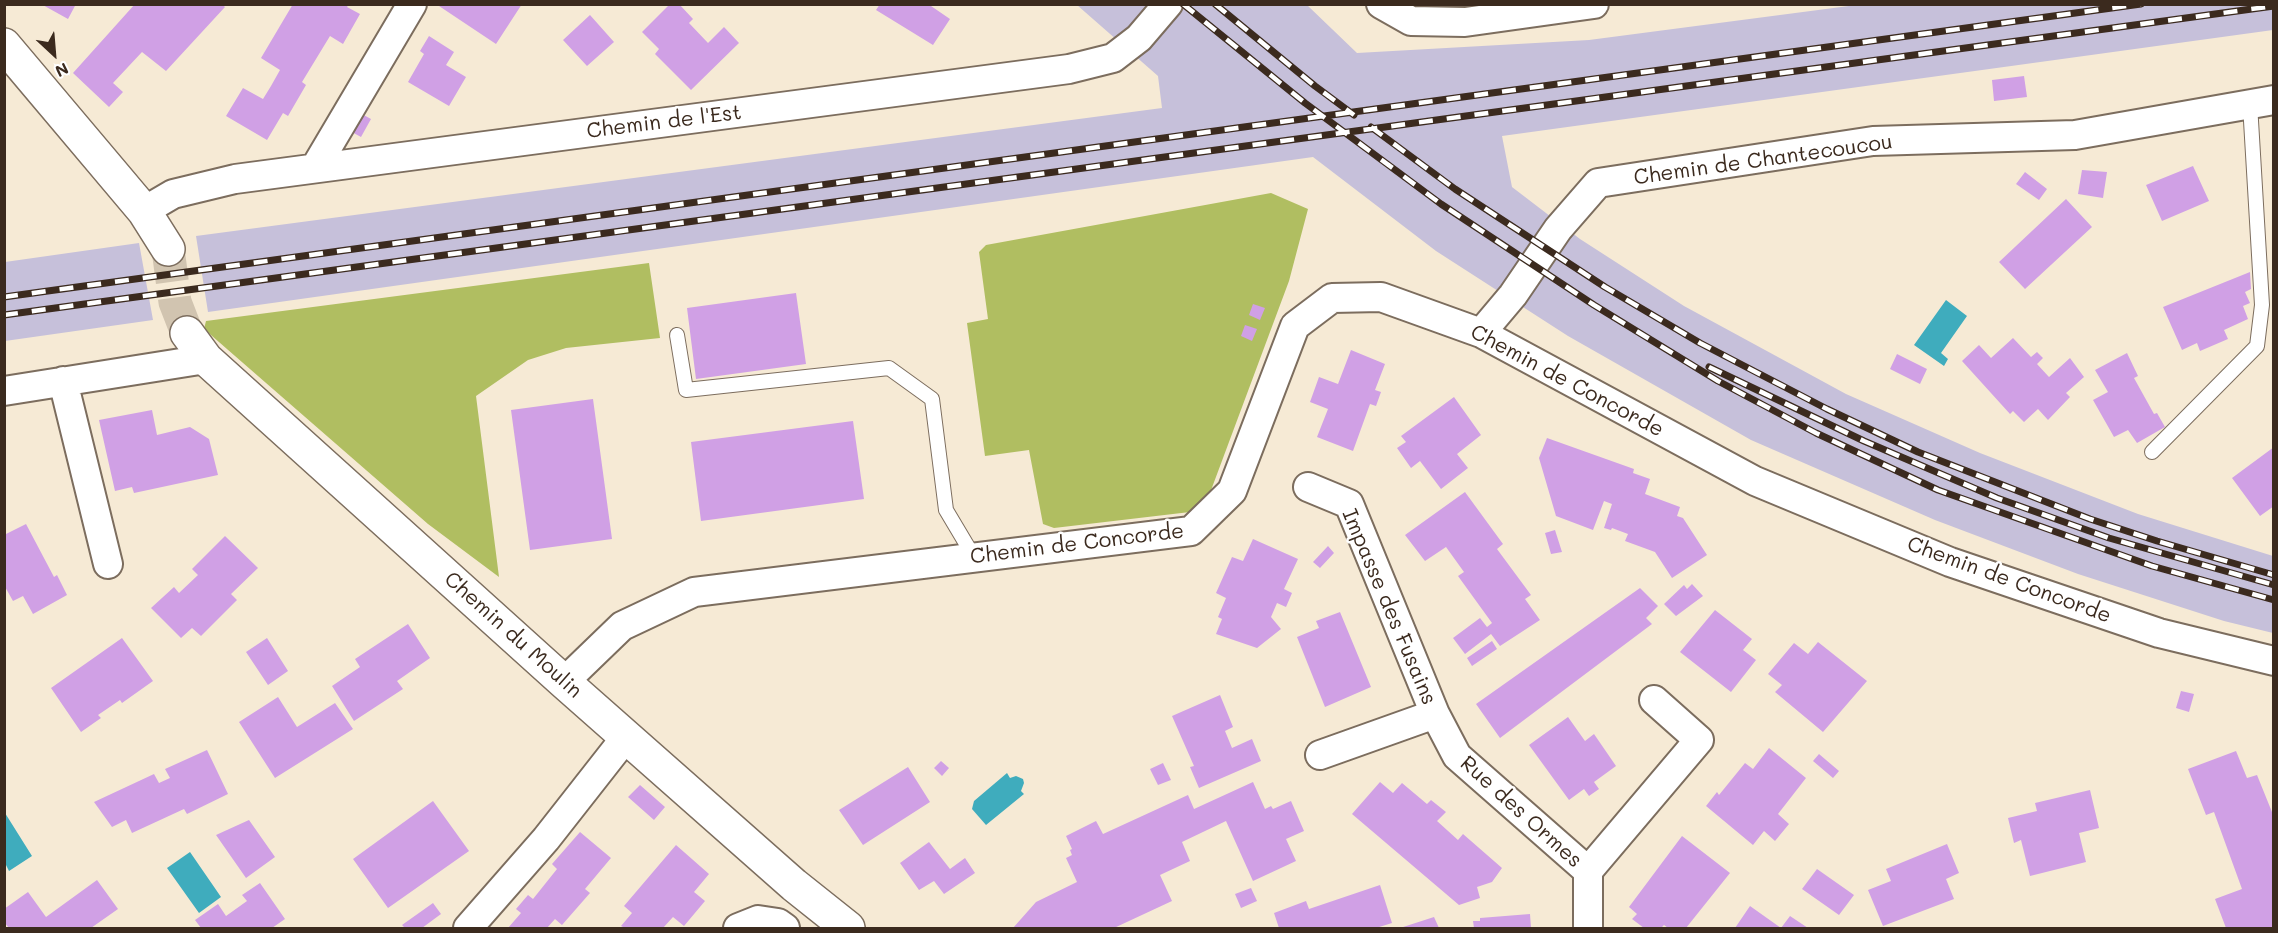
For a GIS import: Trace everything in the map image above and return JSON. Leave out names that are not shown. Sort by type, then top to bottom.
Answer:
[{"type":"street","points":[[315,168],[412,4]]},
{"type":"street","name":"Chemin de l'Est","points":[[144,211],[173,194],[234,179],[1069,69],[1113,58],[1139,38],[1168,4]]},
{"type":"street","points":[[1381,4],[1411,21],[1465,22],[1594,4]]},
{"type":"street","points":[[4,45],[144,211],[168,249]]},
{"type":"street","name":"Chemin de Chantecoucou","points":[[1481,333],[1513,296],[1558,229],[1598,183],[1873,141],[2075,135],[2262,102]]},
{"type":"street","name":"Chemin de Concorde","points":[[564,682],[622,626],[694,592],[1191,531],[1232,491],[1295,326],[1332,298],[1381,297],[1481,333],[1765,486],[1950,562],[2159,633],[2274,661]]},
{"type":"street","name":"Chemin du Moulin","points":[[187,333],[206,359],[564,682],[794,885],[848,928]]},
{"type":"street","points":[[4,390],[206,359]]},
{"type":"street","points":[[63,381],[108,564]]},
{"type":"street","name":"Impasse des Fusains","points":[[1308,487],[1349,504],[1436,714]]},
{"type":"street","points":[[1588,871],[1699,740],[1654,700]]},
{"type":"street","points":[[1320,755],[1436,714]]},
{"type":"street","name":"Rue des Ormes","points":[[1436,714],[1457,756],[1588,871],[1588,928]]},
{"type":"street","points":[[468,928],[546,839],[626,737]]},
{"type":"street","points":[[738,928],[758,920],[778,923],[785,928]]},
{"type":"lane","points":[[2152,452],[2257,346],[2262,305],[2262,102]]},
{"type":"lane","points":[[677,335],[686,390],[889,368],[932,399],[946,510],[974,557]]},
{"type":"shaded area","points":[[1864,4],[2273,5],[2273,30],[1502,136],[1512,187],[1580,239],[1684,306],[1846,394],[1980,453],[2138,514],[2273,556],[2273,633],[2224,621],[2078,574],[1935,520],[1751,440],[1568,336],[1436,251],[1313,157],[208,312],[196,236],[1162,108],[1158,76],[1077,5],[1307,5],[1357,53],[1589,40]]},
{"type":"shaded area","points":[[139,243],[153,320],[5,341],[5,262]]},
{"type":"green space","points":[[1271,193],[1308,209],[1289,281],[1207,501],[1190,512],[1054,528],[1043,524],[1029,450],[985,456],[967,323],[988,319],[979,252],[986,245]]},
{"type":"green space","points":[[649,263],[660,338],[566,348],[528,360],[476,396],[499,577],[428,524],[204,329],[206,321]]},
{"type":"water","points":[[1946,300],[1967,316],[1941,353],[1948,359],[1944,366],[1914,345]]},
{"type":"water","points":[[1007,773],[1010,778],[1016,776],[1023,779],[1021,791],[1024,794],[986,825],[972,809],[974,801]]},
{"type":"water","points":[[5,813],[32,856],[9,871],[5,863]]},
{"type":"water","points":[[190,852],[221,897],[199,913],[167,868]]},
{"type":"building","points":[[41,4],[76,4],[68,19]]},
{"type":"building","points":[[135,4],[222,4],[225,7],[166,71],[142,52],[113,83],[123,92],[109,107],[73,73]]},
{"type":"building","points":[[293,4],[349,4],[347,7],[360,14],[343,44],[330,36],[302,82],[306,85],[288,116],[283,113],[267,140],[226,116],[243,88],[263,99],[271,86],[280,70],[261,58]]},
{"type":"building","points":[[436,4],[522,4],[496,44]]},
{"type":"building","points":[[670,4],[679,4],[693,19],[689,23],[708,43],[724,27],[739,43],[691,90],[655,54],[659,49],[642,32]]},
{"type":"building","points":[[880,4],[932,4],[931,6],[950,19],[933,45],[876,10]]},
{"type":"building","points":[[590,15],[614,42],[587,66],[563,40]]},
{"type":"building","points":[[429,36],[454,52],[446,65],[466,77],[449,106],[408,82],[424,54],[420,51]]},
{"type":"building","points":[[2024,76],[2027,97],[1994,101],[1992,80]]},
{"type":"building","points":[[360,113],[371,119],[361,137],[350,131]]},
{"type":"building","points":[[2193,166],[2209,201],[2162,221],[2146,185]]},
{"type":"building","points":[[2082,170],[2107,172],[2103,198],[2078,194]]},
{"type":"building","points":[[2025,172],[2047,189],[2039,200],[2016,184]]},
{"type":"building","points":[[2066,199],[2092,227],[2025,289],[1999,262]]},
{"type":"building","points":[[2250,272],[2251,289],[2245,292],[2250,303],[2243,306],[2248,319],[2224,330],[2228,339],[2200,351],[2197,343],[2182,350],[2163,307]]},
{"type":"building","points":[[796,293],[806,364],[696,379],[687,308]]},
{"type":"building","points":[[1253,304],[1265,308],[1260,320],[1249,315]]},
{"type":"building","points":[[1245,325],[1257,329],[1252,341],[1241,336]]},
{"type":"building","points":[[2013,338],[2031,357],[2037,352],[2043,358],[2037,364],[2049,377],[2070,358],[2084,377],[2066,393],[2070,397],[2048,420],[2038,409],[2024,422],[2013,411],[2010,414],[1962,361],[1979,345],[1991,358]]},
{"type":"building","points":[[1351,350],[1385,364],[1375,390],[1381,392],[1376,406],[1370,404],[1353,451],[1317,437],[1328,409],[1310,402],[1319,377],[1338,384]]},
{"type":"building","points":[[2127,353],[2138,376],[2134,378],[2154,414],[2157,413],[2165,427],[2137,443],[2128,430],[2114,437],[2093,400],[2108,392],[2095,370]]},
{"type":"building","points":[[1897,354],[1927,369],[1920,384],[1890,369]]},
{"type":"building","points":[[1454,397],[1481,435],[1457,454],[1468,468],[1441,489],[1420,461],[1411,468],[1397,448],[1406,442],[1401,436]]},
{"type":"building","points":[[593,399],[612,539],[530,550],[511,410]]},
{"type":"building","points":[[152,410],[157,435],[190,427],[209,439],[218,475],[134,493],[132,487],[115,491],[99,420]]},
{"type":"building","points":[[853,421],[864,499],[701,521],[691,442]]},
{"type":"building","points":[[1547,438],[1634,469],[1633,473],[1650,479],[1645,494],[1680,507],[1677,516],[1683,518],[1707,555],[1672,578],[1655,552],[1625,541],[1628,534],[1612,528],[1611,530],[1604,528],[1612,504],[1604,501],[1593,530],[1556,516],[1539,458]]},
{"type":"building","points":[[2274,447],[2274,506],[2260,516],[2232,478]]},
{"type":"building","points":[[1465,492],[1503,544],[1497,549],[1531,595],[1525,599],[1540,620],[1500,646],[1491,634],[1465,654],[1453,638],[1480,618],[1487,627],[1492,623],[1458,576],[1464,572],[1446,547],[1425,561],[1405,535]]},
{"type":"building","points":[[26,524],[54,577],[57,575],[67,595],[33,614],[23,596],[13,601],[4,585],[4,535]]},
{"type":"building","points":[[1555,530],[1562,552],[1551,554],[1545,533]]},
{"type":"building","points":[[225,536],[258,568],[231,594],[237,600],[201,636],[192,628],[181,638],[151,608],[174,587],[179,593],[198,575],[192,569]]},
{"type":"building","points":[[1253,539],[1298,559],[1284,589],[1292,593],[1286,607],[1277,603],[1271,617],[1281,629],[1257,648],[1216,634],[1222,619],[1218,617],[1226,598],[1216,593],[1232,557],[1243,561]]},
{"type":"building","points":[[1328,546],[1334,553],[1320,568],[1313,562]]},
{"type":"building","points":[[1692,584],[1703,596],[1676,616],[1664,604],[1684,585],[1687,589]]},
{"type":"building","points":[[1640,588],[1658,606],[1646,618],[1652,624],[1500,738],[1476,704]]},
{"type":"building","points":[[1715,610],[1752,639],[1743,650],[1756,660],[1731,692],[1680,652]]},
{"type":"building","points":[[1340,612],[1371,687],[1325,707],[1297,637],[1319,628],[1316,621]]},
{"type":"building","points":[[408,624],[430,658],[397,681],[403,689],[354,721],[332,686],[360,667],[355,659]]},
{"type":"building","points":[[122,638],[153,681],[122,703],[120,700],[98,715],[101,718],[81,732],[51,688]]},
{"type":"building","points":[[267,638],[288,671],[268,685],[246,652]]},
{"type":"building","points":[[1492,641],[1497,649],[1472,666],[1467,658]]},
{"type":"building","points":[[1818,642],[1867,681],[1823,732],[1775,692],[1782,685],[1768,674],[1794,643],[1808,654]]},
{"type":"building","points":[[2181,691],[2194,694],[2189,712],[2176,708]]},
{"type":"building","points":[[1220,695],[1233,727],[1225,731],[1232,748],[1252,739],[1261,761],[1199,788],[1190,767],[1194,766],[1172,716]]},
{"type":"building","points":[[278,697],[297,727],[335,703],[353,729],[275,778],[239,722]]},
{"type":"building","points":[[1568,717],[1585,741],[1594,734],[1616,766],[1594,782],[1599,789],[1589,796],[1584,789],[1569,800],[1529,745]]},
{"type":"building","points":[[1769,748],[1806,778],[1778,814],[1789,824],[1775,841],[1764,831],[1753,845],[1706,806],[1717,792],[1719,795],[1745,763],[1753,769]]},
{"type":"building","points":[[207,750],[228,794],[187,814],[184,809],[132,833],[126,820],[112,827],[94,802],[154,774],[159,783],[170,778],[165,769]]},
{"type":"building","points":[[2236,751],[2247,778],[2257,775],[2274,817],[2274,928],[2226,928],[2215,899],[2242,889],[2214,812],[2206,815],[2188,769]]},
{"type":"building","points":[[1819,754],[1839,771],[1833,778],[1813,761]]},
{"type":"building","points":[[941,761],[949,768],[942,776],[934,768]]},
{"type":"building","points":[[1163,763],[1171,780],[1158,785],[1150,769]]},
{"type":"building","points":[[908,767],[930,802],[863,845],[839,810]]},
{"type":"building","points":[[1253,782],[1265,809],[1271,806],[1273,809],[1291,801],[1304,831],[1286,839],[1296,861],[1253,881],[1226,821],[1182,842],[1190,861],[1160,875],[1172,901],[1114,928],[1013,928],[1036,902],[1077,882],[1066,858],[1072,855],[1070,850],[1072,849],[1066,836],[1096,821],[1103,834],[1188,795],[1194,809]]},
{"type":"building","points":[[1380,782],[1393,793],[1402,783],[1427,804],[1431,800],[1446,812],[1437,821],[1458,840],[1463,834],[1502,868],[1492,882],[1477,887],[1480,898],[1459,905],[1352,814]]},
{"type":"building","points":[[640,785],[665,807],[654,820],[628,797]]},
{"type":"building","points":[[2090,790],[2099,828],[2079,833],[2086,862],[2030,876],[2021,840],[2014,843],[2008,818],[2037,811],[2035,803]]},
{"type":"building","points":[[433,801],[469,851],[388,908],[353,859]]},
{"type":"building","points":[[249,820],[275,857],[246,878],[216,835]]},
{"type":"building","points":[[580,832],[611,858],[585,889],[590,893],[562,925],[555,919],[547,928],[508,928],[521,913],[516,909],[528,895],[533,899],[557,869],[552,864]]},
{"type":"building","points":[[1682,836],[1730,873],[1686,928],[1668,928],[1664,925],[1661,928],[1644,928],[1632,919],[1637,914],[1629,907]]},
{"type":"building","points":[[929,842],[950,869],[965,858],[975,873],[944,894],[934,881],[919,890],[900,863]]},
{"type":"building","points":[[1947,844],[1959,873],[1946,879],[1954,899],[1883,926],[1868,890],[1891,881],[1886,869]]},
{"type":"building","points":[[676,845],[709,874],[694,892],[705,901],[684,926],[673,917],[663,928],[621,928],[632,913],[624,906]]},
{"type":"building","points":[[1817,869],[1854,895],[1839,915],[1802,889]]},
{"type":"building","points":[[97,880],[118,909],[91,928],[9,928],[4,922],[4,909],[28,892],[46,917]]},
{"type":"building","points":[[260,883],[285,919],[272,928],[201,928],[195,920],[218,904],[226,916],[247,901],[242,895]]},
{"type":"building","points":[[1380,885],[1392,923],[1376,928],[1279,928],[1274,913],[1306,901],[1309,909]]},
{"type":"building","points":[[1251,888],[1257,901],[1241,908],[1235,894]]},
{"type":"building","points":[[433,903],[441,914],[422,928],[405,928],[402,925]]},
{"type":"building","points":[[1750,906],[1781,928],[1735,928]]},
{"type":"building","points":[[1530,914],[1531,928],[1474,928],[1473,921],[1480,921],[1480,918]]},
{"type":"building","points":[[1790,916],[1808,928],[1781,928]]},
{"type":"building","points":[[1434,917],[1439,928],[1400,928]]},
{"type":"tunnel","points":[[168,249],[175,302],[187,333]]},
{"type":"railway","points":[[1183,4],[1305,103],[1441,204],[1594,305],[1718,381],[1816,433],[1938,490],[2152,566],[2274,600]]},
{"type":"railway","points":[[1215,4],[1354,115]]},
{"type":"railway","points":[[4,297],[2141,4]]},
{"type":"railway","points":[[4,315],[2274,6]]},
{"type":"railway","points":[[1371,127],[1455,189],[1605,287],[1700,343],[1827,409],[1918,452],[2090,519],[2274,575]]},
{"type":"railway","points":[[1709,367],[1864,441],[1997,498],[2109,538],[2274,585]]}]
